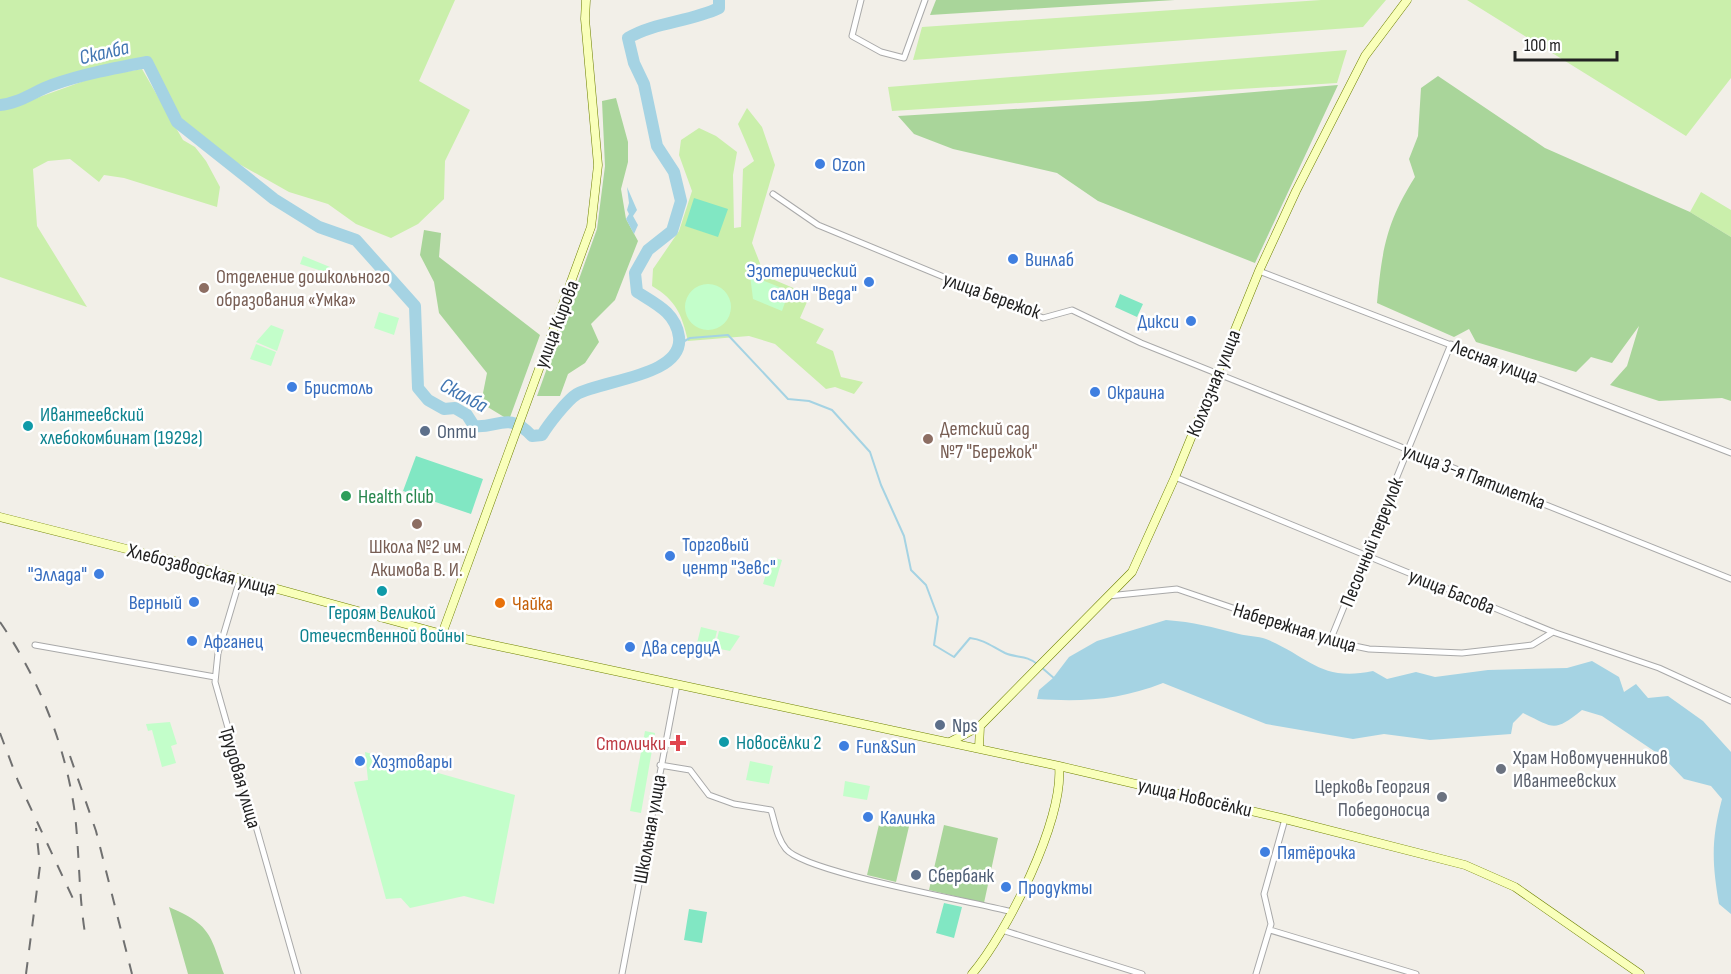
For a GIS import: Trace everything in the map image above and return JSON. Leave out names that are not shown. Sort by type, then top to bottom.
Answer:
[{"type":"street","name":"улица Кирова","points":[[442,634],[591,227],[597,165],[585,19],[586,0]]},
{"type":"street","points":[[861,0],[852,36],[881,52],[904,58],[925,0]]},
{"type":"street","name":"Колхозная улица","points":[[950,742],[980,726],[1132,572],[1175,477],[1259,271],[1365,56],[1407,0]]},
{"type":"street","name":"улица Бережок","points":[[773,194],[818,225],[1043,318],[1072,310],[1141,343],[1217,373]]},
{"type":"street","name":"Лесная улица","points":[[1259,271],[1731,453]]},
{"type":"street","name":"Песочный переулок","points":[[1330,641],[1451,344]]},
{"type":"street","name":"улица 3-я Пятилетка","points":[[1217,373],[1731,579]]},
{"type":"street","name":"улица Басова","points":[[1175,477],[1553,632],[1659,668],[1731,701]]},
{"type":"street","name":"Хлебозаводская улица","points":[[0,517],[442,634],[720,693]]},
{"type":"street","name":"Трудовая улица","points":[[240,579],[218,653],[215,677],[298,974]]},
{"type":"street","name":"Набережная улица","points":[[1108,596],[1178,589],[1330,641],[1369,649],[1462,653],[1532,645],[1553,632]]},
{"type":"street","points":[[35,645],[215,677]]},
{"type":"street","name":"Школьная улица","points":[[622,974],[677,684]]},
{"type":"street","name":"улица Новосёлки","points":[[720,693],[1059,766],[1285,819],[1485,872],[1515,887],[1640,974]]},
{"type":"street","points":[[978,748],[980,726]]},
{"type":"street","points":[[660,765],[690,770],[709,795],[734,804],[771,810],[778,834],[787,851],[826,869],[1012,912]]},
{"type":"street","points":[[972,974],[986,958],[1012,912],[1047,831],[1058,793],[1059,766]]},
{"type":"street","points":[[1256,974],[1271,924],[1264,894],[1285,819]]},
{"type":"street","points":[[1002,930],[1142,974]]},
{"type":"street","points":[[1270,930],[1416,974]]},
{"type":"green space","points":[[0,0],[455,0],[419,81],[470,110],[445,161],[444,199],[418,224],[391,238],[356,224],[328,204],[289,192],[207,146],[177,122],[147,62],[75,78],[0,105]]},
{"type":"green space","points":[[936,0],[1175,0],[930,15]]},
{"type":"green space","points":[[1321,0],[1386,0],[1363,27],[913,60],[922,27]]},
{"type":"green space","points":[[1467,0],[1731,0],[1731,78],[1686,136]]},
{"type":"green space","points":[[1347,50],[1337,83],[892,111],[888,87]]},
{"type":"green space","points":[[142,69],[183,140],[195,147],[206,161],[220,187],[217,207],[124,178],[104,175],[99,182],[70,159],[48,161],[33,169],[37,226],[87,307],[0,277],[0,107],[9,108],[95,77]]},
{"type":"green space","points":[[1438,76],[1545,148],[1690,212],[1731,237],[1731,401],[1722,398],[1659,401],[1610,385],[1627,366],[1639,326],[1612,363],[1591,357],[1576,372],[1476,342],[1469,329],[1454,337],[1377,303],[1387,237],[1405,193],[1415,177],[1409,159],[1418,136],[1421,88]]},
{"type":"green space","points":[[1338,85],[1255,263],[1098,201],[1057,173],[953,149],[914,134],[898,116],[1148,101]]},
{"type":"green space","points":[[616,98],[628,142],[628,162],[621,189],[626,219],[638,241],[615,300],[591,324],[599,342],[585,363],[568,374],[560,396],[537,396],[597,229],[605,166],[602,101]]},
{"type":"green space","points":[[747,108],[762,127],[775,165],[752,243],[765,276],[810,295],[800,318],[824,329],[816,343],[833,351],[841,377],[863,382],[854,394],[835,387],[826,389],[775,344],[749,336],[688,341],[677,309],[667,297],[652,286],[653,269],[679,231],[692,191],[679,155],[681,140],[699,128],[716,136],[737,152],[733,175],[734,228],[741,227],[743,169],[754,161],[738,124]]},
{"type":"green space","points":[[1701,192],[1731,210],[1731,237],[1690,212]]},
{"type":"green space","points":[[694,198],[728,209],[718,237],[685,226]]},
{"type":"green space","points":[[424,230],[441,233],[439,257],[540,335],[509,420],[481,403],[487,373],[439,313],[434,282],[420,255]]},
{"type":"green space","points":[[303,256],[330,267],[328,273],[300,264]]},
{"type":"green space","points":[[750,275],[789,291],[782,311],[753,299]]},
{"type":"green space","points":[[708,284],[724,291],[731,307],[724,323],[708,330],[692,323],[685,307],[692,291]]},
{"type":"green space","points":[[1120,294],[1143,304],[1137,317],[1115,307]]},
{"type":"green space","points":[[379,312],[399,318],[394,335],[374,328]]},
{"type":"green space","points":[[271,325],[284,330],[277,351],[256,342]]},
{"type":"green space","points":[[256,344],[276,352],[271,366],[250,359]]},
{"type":"green space","points":[[416,456],[483,479],[471,514],[403,491]]},
{"type":"green space","points":[[771,557],[782,560],[774,587],[763,584]]},
{"type":"green space","points":[[701,627],[717,631],[713,647],[697,643]]},
{"type":"green space","points":[[719,631],[740,636],[730,651],[715,648]]},
{"type":"green space","points":[[170,722],[177,744],[171,746],[176,763],[162,767],[152,730],[148,731],[146,724]]},
{"type":"green space","points":[[645,731],[655,733],[641,813],[630,811]]},
{"type":"green space","points":[[365,752],[515,795],[494,904],[464,896],[410,908],[401,898],[386,899],[354,782],[368,780]]},
{"type":"green space","points":[[750,761],[773,766],[769,784],[746,780]]},
{"type":"green space","points":[[845,781],[870,786],[867,800],[843,796]]},
{"type":"green space","points":[[882,812],[911,818],[896,882],[867,875]]},
{"type":"green space","points":[[944,825],[998,838],[984,903],[929,890]]},
{"type":"green space","points":[[944,903],[962,907],[954,938],[936,933]]},
{"type":"green space","points":[[169,907],[193,919],[207,932],[224,974],[188,974]]},
{"type":"green space","points":[[689,909],[707,912],[702,943],[684,940]]},
{"type":"water","points":[[627,187],[637,210],[633,216],[638,225],[634,234],[626,219],[629,214]]},
{"type":"water","points":[[1166,620],[1194,623],[1263,638],[1316,666],[1340,673],[1355,674],[1373,671],[1387,679],[1416,672],[1435,677],[1488,670],[1567,668],[1592,661],[1619,677],[1624,692],[1636,684],[1648,698],[1668,696],[1703,721],[1731,752],[1731,914],[1719,904],[1714,864],[1714,839],[1722,799],[1711,786],[1684,779],[1663,757],[1602,716],[1582,710],[1565,722],[1554,726],[1523,713],[1513,723],[1511,734],[1430,740],[1384,734],[1353,739],[1266,724],[1163,683],[1132,693],[1101,698],[1037,699],[1039,690],[1053,678],[1069,657],[1097,641]]},
{"type":"waterway","name":"Скалба","points":[[0,105],[75,78],[147,62],[177,122],[274,199],[319,227],[356,240],[415,306],[418,388],[428,400],[444,409],[455,408],[467,415],[474,426],[509,422],[524,428],[532,436],[542,435],[563,407],[577,394],[656,368],[669,360],[677,350],[679,337],[674,322],[664,310],[637,292],[635,273],[648,250],[672,231],[681,201],[674,172],[657,146],[644,84],[634,63],[628,38],[650,29],[708,13],[719,8],[719,0]]},
{"type":"waterway","points":[[679,344],[690,338],[728,335],[788,399],[809,401],[832,410],[870,452],[881,485],[904,536],[911,570],[926,585],[938,617],[934,645],[954,657],[970,638],[1037,664]]},
{"type":"waterway","points":[[1041,667],[1055,679]]},
{"type":"railway","points":[[0,622],[26,665],[48,711],[64,758],[74,807],[86,939]]},
{"type":"railway","points":[[0,733],[18,781],[76,905]]},
{"type":"railway","points":[[70,756],[96,831],[132,974]]},
{"type":"railway","points":[[26,974],[40,866],[36,828]]},
{"type":"place","name":"Ozon","points":[[820,164]]},
{"type":"place","name":"Винлаб","points":[[1013,259]]},
{"type":"place","name":"Эзотерический салон \"Веда\"","points":[[869,282]]},
{"type":"place","name":"Отделение дошкольного образования «Умка»","points":[[204,288]]},
{"type":"place","name":"Дикси","points":[[1191,321]]},
{"type":"place","name":"Бристоль","points":[[292,387]]},
{"type":"place","name":"Окраина","points":[[1095,392]]},
{"type":"place","name":"Ивантеевский хлебокомбинат (1929г)","points":[[28,426]]},
{"type":"place","name":"Опти","points":[[425,431]]},
{"type":"place","name":"Детский сад №7 \"Бережок\"","points":[[928,439]]},
{"type":"place","name":"Health club","points":[[346,496]]},
{"type":"place","name":"Школа №2 им. Акимова В. И.","points":[[417,524]]},
{"type":"place","name":"Торговый центр \"Зевс\"","points":[[670,556]]},
{"type":"place","name":"\"Эллада\"","points":[[99,574]]},
{"type":"place","name":"Героям Великой Отечественной войны","points":[[382,591]]},
{"type":"place","name":"Верный","points":[[194,602]]},
{"type":"place","name":"Чайка","points":[[500,603]]},
{"type":"place","name":"Афганец","points":[[192,641]]},
{"type":"place","name":"Два сердцА","points":[[630,647]]},
{"type":"place","name":"Nps","points":[[940,725]]},
{"type":"place","name":"Новосёлки 2","points":[[724,742]]},
{"type":"place","name":"Столички","points":[[678,743]]},
{"type":"place","name":"Fun&Sun","points":[[844,746]]},
{"type":"place","name":"Хозтовары","points":[[360,761]]},
{"type":"place","name":"Храм Новомученников Ивантеевских","points":[[1501,769]]},
{"type":"place","name":"Церковь Георгия Победоносца","points":[[1442,797]]},
{"type":"place","name":"Калинка","points":[[868,817]]},
{"type":"place","name":"Пятёрочка","points":[[1265,852]]},
{"type":"place","name":"Сбербанк","points":[[916,875]]},
{"type":"place","name":"Продукты","points":[[1006,887]]}]
